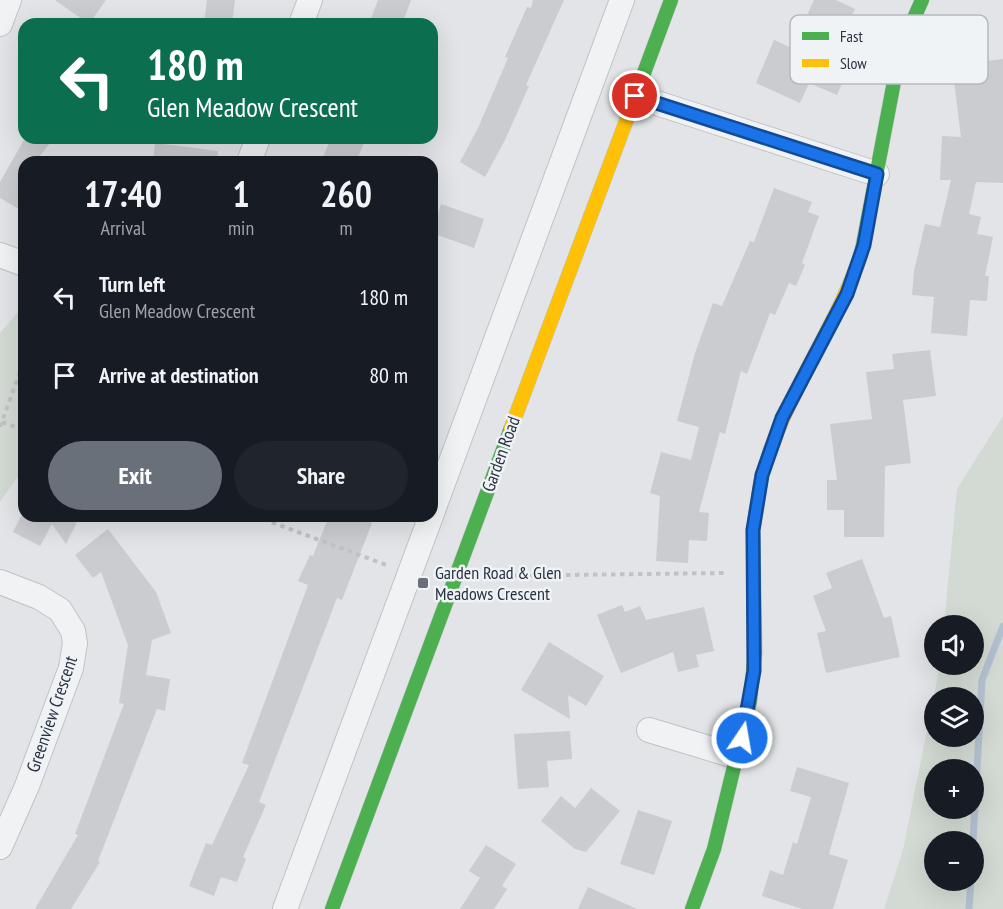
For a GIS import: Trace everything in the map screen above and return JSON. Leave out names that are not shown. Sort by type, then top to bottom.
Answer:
[{"type":"street","points":[[0,24],[9,0]]},
{"type":"street","points":[[303,18],[310,0]]},
{"type":"street","points":[[438,499],[622,0]]},
{"type":"street","name":"Garden Road","points":[[332,909],[670,0]]},
{"type":"street","points":[[915,15],[922,0]]},
{"type":"street","points":[[692,909],[714,849],[738,757],[754,671],[753,530],[762,475],[782,418],[847,294],[864,245],[894,84]]},
{"type":"street","points":[[635,96],[877,174]]},
{"type":"street","points":[[0,255],[18,262]]},
{"type":"street","points":[[285,909],[429,522]]},
{"type":"street","name":"Greenview Crescent","points":[[0,582],[39,597],[60,610],[68,621],[75,643],[71,668],[27,786],[0,847]]},
{"type":"street","points":[[649,730],[738,757]]},
{"type":"path","points":[[0,427],[18,377]]},
{"type":"path","points":[[1,422],[18,428]]},
{"type":"path","points":[[271,522],[390,566]]},
{"type":"path","points":[[482,576],[730,573]]},
{"type":"shaded area","points":[[18,312],[18,476],[0,502],[0,333]]},
{"type":"shaded area","points":[[1003,416],[1003,909],[884,909],[903,850],[924,745],[924,747],[984,747],[984,687],[936,687],[938,675],[984,675],[984,615],[945,615],[957,489]]},
{"type":"building","points":[[55,0],[106,0],[93,18],[80,18]]},
{"type":"building","points":[[207,0],[235,0],[233,18],[205,18]]},
{"type":"building","points":[[378,0],[411,0],[404,18],[371,18]]},
{"type":"building","points":[[533,0],[564,0],[526,85],[529,86],[505,140],[485,177],[460,162],[478,128],[527,7],[531,8]]},
{"type":"building","points":[[814,0],[836,0],[855,9],[852,15],[807,15]]},
{"type":"building","points":[[774,40],[790,47],[790,84],[809,84],[800,103],[756,83]]},
{"type":"building","points":[[1003,59],[1003,183],[976,182],[969,214],[981,217],[977,234],[993,237],[985,276],[989,276],[987,301],[970,300],[967,336],[931,333],[934,297],[912,295],[914,271],[925,224],[940,227],[951,180],[940,180],[942,136],[961,137],[954,84],[988,84],[988,61]]},
{"type":"building","points":[[811,84],[842,84],[837,95]]},
{"type":"building","points":[[22,144],[49,144],[40,156],[18,156],[18,208],[0,198],[0,182]]},
{"type":"building","points":[[155,144],[218,151],[218,156],[154,156]]},
{"type":"building","points":[[328,144],[364,144],[359,156],[324,156]]},
{"type":"building","points":[[774,188],[812,202],[808,212],[819,216],[802,263],[805,265],[796,286],[789,283],[775,315],[770,313],[747,374],[741,371],[725,434],[720,432],[699,512],[709,513],[707,541],[689,540],[688,563],[656,561],[660,496],[650,493],[661,452],[691,460],[699,427],[677,421],[695,353],[713,303],[722,306],[750,241],[754,242]]},
{"type":"building","points":[[441,204],[484,219],[474,248],[438,235],[438,214]]},
{"type":"building","points":[[930,350],[936,396],[903,400],[911,463],[885,466],[884,537],[844,537],[844,510],[827,510],[827,480],[837,480],[830,424],[872,419],[866,372],[894,369],[892,354]]},
{"type":"building","points":[[18,522],[77,522],[66,544],[52,524],[40,546],[13,532]]},
{"type":"building","points":[[327,522],[372,523],[342,600],[337,598],[259,802],[266,805],[243,857],[246,859],[237,882],[221,877],[214,896],[189,886],[206,843],[212,845],[249,765],[242,763],[308,585],[298,581],[310,555],[313,556]]},
{"type":"building","points":[[108,529],[156,592],[171,633],[152,640],[146,675],[170,679],[165,711],[157,709],[98,861],[100,862],[71,909],[35,909],[78,835],[75,834],[124,704],[119,703],[128,645],[101,572],[93,578],[75,555]]},
{"type":"building","points":[[862,559],[884,618],[891,616],[900,657],[826,673],[817,633],[826,631],[813,596],[832,588],[826,573]]},
{"type":"building","points":[[622,605],[625,612],[640,606],[646,620],[704,607],[714,651],[696,655],[699,667],[678,672],[673,652],[621,673],[597,615]]},
{"type":"building","points":[[549,642],[604,676],[586,706],[568,695],[570,719],[521,690]]},
{"type":"building","points":[[570,731],[572,759],[547,761],[549,787],[518,789],[514,734]]},
{"type":"building","points":[[797,767],[849,783],[829,854],[848,860],[833,909],[802,909],[762,896],[770,870],[783,875],[793,842],[797,844],[811,797],[790,791]]},
{"type":"building","points":[[591,788],[620,811],[586,852],[575,849],[541,821],[561,796],[575,808]]},
{"type":"building","points":[[638,810],[672,821],[654,875],[620,864]]},
{"type":"building","points":[[486,845],[516,864],[502,886],[507,889],[494,909],[460,909],[480,878],[469,871]]},
{"type":"building","points":[[588,887],[637,909],[578,909]]},
{"type":"waterway","points":[[974,831],[982,680],[1003,626]]},
{"type":"waterway","points":[[969,909],[970,891]]},
{"type":"traffic: fast","points":[[631,108],[671,0]]},
{"type":"traffic: fast","points":[[915,15],[922,0]]},
{"type":"traffic: fast","points":[[861,255],[894,84]]},
{"type":"traffic: fast","points":[[332,909],[511,428]]},
{"type":"traffic: fast","points":[[692,909],[714,849],[750,701],[755,653],[753,530],[762,475],[770,451]]},
{"type":"traffic: slow","points":[[511,428],[631,108]]},
{"type":"traffic: slow","points":[[770,451],[791,401],[840,305],[861,255]]},
{"type":"place","name":"Garden Road & Glen Meadows Crescent","points":[[423,583]]},
{"type":"route","points":[[635,96],[877,174],[864,245],[856,271],[834,323],[774,435],[756,497],[753,530],[754,671],[742,738]]}]
